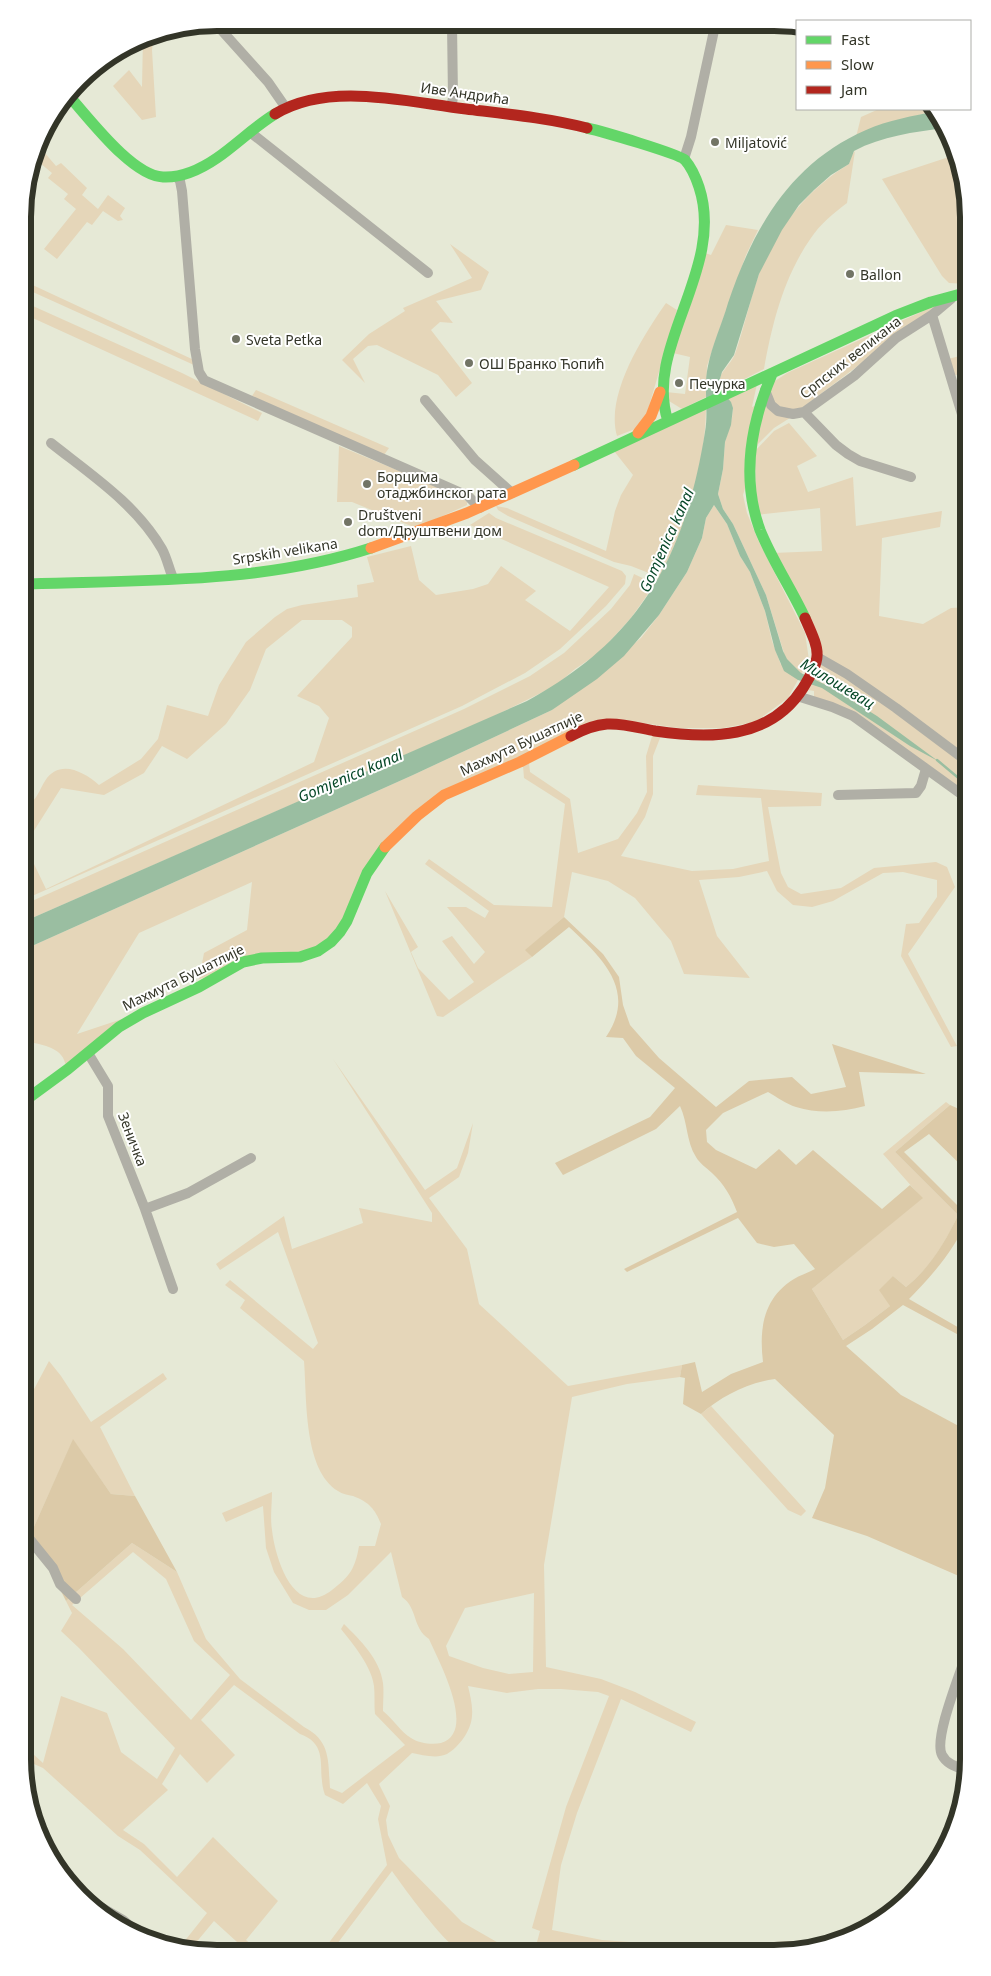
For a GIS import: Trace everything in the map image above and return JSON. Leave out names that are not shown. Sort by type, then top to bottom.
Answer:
[{"type":"street","points":[[222,31],[268,82],[286,108]]},
{"type":"street","points":[[451,107],[453,98],[452,31]]},
{"type":"street","points":[[634,437],[648,421],[661,388],[704,240],[705,219],[702,195],[697,180],[684,159],[714,31]]},
{"type":"street","name":"Иве Андрића","points":[[73,100],[118,150],[138,168],[154,175],[176,176],[206,165],[286,108],[304,101],[346,98],[387,98],[578,125],[684,159]]},
{"type":"street","points":[[250,132],[428,273]]},
{"type":"street","points":[[176,176],[180,181],[182,191],[195,350],[199,372],[204,380],[468,496],[480,508]]},
{"type":"street","name":"Српских великана","points":[[960,294],[895,316],[772,374],[762,384],[771,405],[778,411],[793,414],[804,412],[854,376],[896,338],[960,295]]},
{"type":"street","points":[[932,315],[960,408]]},
{"type":"street","points":[[762,384],[748,478],[751,499],[763,535],[802,612],[816,647],[817,663],[847,674],[960,755]]},
{"type":"street","name":"Srpskih velikana","points":[[31,584],[172,578],[258,572],[302,566],[386,545],[480,508],[688,412],[762,384]]},
{"type":"street","points":[[661,388],[666,400],[674,409],[688,412]]},
{"type":"street","points":[[661,388],[663,408],[668,421]]},
{"type":"street","points":[[425,400],[475,460],[512,493]]},
{"type":"street","points":[[804,412],[836,445],[848,454],[860,461],[911,477]]},
{"type":"street","points":[[50,443],[116,495],[145,524],[163,551],[172,578]]},
{"type":"street","name":"Махмута Бушатлије","points":[[31,1096],[88,1053],[118,1027],[136,1016],[200,986],[253,958],[295,958],[305,956],[331,942],[348,922],[372,863],[382,850],[440,797],[518,764],[592,726],[606,723],[625,724],[664,732],[719,736],[745,731],[765,724],[785,710],[817,663]]},
{"type":"street","points":[[799,692],[853,716],[960,793]]},
{"type":"street","points":[[838,795],[916,793],[921,786],[926,769]]},
{"type":"street","name":"Зеничка","points":[[88,1053],[108,1086],[108,1116],[145,1209],[173,1289]]},
{"type":"street","points":[[145,1209],[188,1193],[251,1158]]},
{"type":"street","points":[[31,1541],[53,1568],[60,1584],[76,1599]]},
{"type":"street","points":[[959,1767],[945,1760],[940,1744],[945,1720],[960,1674]]},
{"type":"shaded area","points":[[153,42],[156,117],[142,120],[113,86],[129,70],[142,87],[143,46]]},
{"type":"shaded area","points":[[877,110],[925,110],[927,113],[873,128],[856,137],[861,117]]},
{"type":"shaded area","points":[[927,113],[938,129],[887,138],[854,151],[849,164],[831,175],[799,205],[782,230],[759,274],[734,355],[722,372],[719,382],[720,389],[731,402],[733,408],[731,425],[725,442],[723,469],[718,494],[723,509],[733,524],[766,595],[787,659],[801,673],[830,687],[877,716],[938,761],[910,746],[822,688],[798,680],[784,671],[775,650],[765,611],[750,572],[740,556],[727,524],[714,505],[706,518],[702,538],[687,572],[659,615],[624,656],[597,679],[552,710],[413,775],[31,946],[31,918],[527,701],[567,677],[600,650],[628,621],[651,590],[670,555],[685,518],[705,432],[706,382],[710,358],[738,276],[749,249],[763,224],[778,201],[816,161],[839,144],[866,130]]},
{"type":"shaded area","points":[[43,151],[56,166],[61,163],[87,188],[82,195],[98,209],[108,195],[125,208],[120,216],[123,220],[118,221],[103,211],[92,225],[87,222],[57,259],[44,249],[76,209],[64,199],[68,194],[48,178],[52,173],[40,163]]},
{"type":"shaded area","points":[[855,151],[847,203],[819,228],[793,268],[775,318],[764,369],[721,391],[719,385],[721,375],[735,354],[759,274],[774,241],[795,211],[820,185],[849,164]]},
{"type":"shaded area","points":[[950,157],[956,181],[960,217],[960,284],[949,283],[942,276],[882,179]]},
{"type":"shaded area","points":[[726,225],[758,230],[746,255],[707,366],[706,397],[682,409],[669,401],[666,392],[685,394],[690,357],[673,353],[705,253],[711,255]]},
{"type":"shaded area","points":[[450,244],[489,272],[481,290],[436,301],[453,323],[440,322],[431,330],[472,383],[456,397],[438,375],[377,345],[368,346],[353,359],[365,383],[342,360],[369,334],[405,311],[403,308],[472,278]]},
{"type":"shaded area","points":[[31,284],[194,360],[194,365],[31,291]]},
{"type":"shaded area","points":[[666,303],[677,310],[647,413],[635,429],[617,436],[615,420],[616,403],[628,366]]},
{"type":"shaded area","points":[[941,303],[802,408],[791,411],[774,404],[769,385],[787,373]]},
{"type":"shaded area","points":[[31,305],[182,373],[262,413],[258,421],[31,317]]},
{"type":"shaded area","points":[[960,356],[960,374],[949,376],[944,360]]},
{"type":"shaded area","points":[[757,384],[752,407],[762,403],[793,416],[774,428],[758,444],[743,495],[747,513],[758,540],[805,633],[809,660],[788,698],[755,722],[723,728],[679,728],[621,720],[444,792],[387,840],[339,929],[314,949],[199,979],[204,953],[247,930],[252,882],[139,933],[77,1034],[122,1019],[66,1066],[62,1056],[54,1049],[31,1043],[31,946],[413,775],[552,710],[641,638],[659,615],[687,572],[702,538],[706,518],[714,505],[727,524],[740,556],[750,572],[765,611],[772,641],[781,665],[784,653],[766,595],[733,524],[723,509],[718,494],[723,469],[725,442],[732,418],[733,408],[728,399]]},
{"type":"shaded area","points":[[256,390],[389,448],[384,455],[252,396]]},
{"type":"shaded area","points":[[706,409],[702,453],[693,496],[678,537],[659,577],[631,566],[614,562],[508,516],[498,510],[496,506],[507,508],[606,551],[615,511],[621,495],[633,475],[614,451]]},
{"type":"shaded area","points":[[789,423],[817,456],[797,466],[808,492],[853,477],[856,526],[942,511],[940,527],[882,538],[879,616],[923,624],[951,608],[960,607],[960,746],[958,749],[824,656],[773,553],[822,551],[820,508],[756,515],[755,451],[774,431]]},
{"type":"shaded area","points":[[339,446],[460,496],[467,502],[467,505],[416,528],[352,502],[337,502]]},
{"type":"shaded area","points":[[489,513],[496,518],[622,571],[626,576],[625,584],[606,606],[560,649],[525,673],[462,706],[31,896],[31,844],[34,864],[46,889],[314,762],[329,718],[319,706],[297,696],[352,637],[352,627],[342,620],[302,620],[266,649],[250,690],[226,724],[187,759],[162,746],[144,773],[104,795],[61,788],[31,835],[31,802],[51,774],[57,770],[71,770],[86,775],[99,785],[141,759],[158,739],[167,705],[208,716],[219,685],[246,642],[287,609],[358,597],[357,585],[374,582],[367,557],[411,546],[419,580],[436,595],[473,589],[488,584],[501,566],[536,591],[525,600],[570,631],[609,587],[470,525]]},
{"type":"shaded area","points":[[634,574],[655,584],[631,618],[599,653],[575,669],[555,686],[492,717],[31,919],[31,901],[464,709],[530,676],[564,653],[611,609],[630,585]]},
{"type":"shaded area","points":[[827,664],[960,757],[960,788],[847,710],[814,699],[814,691],[802,689],[816,665]]},
{"type":"shaded area","points":[[653,733],[662,733],[653,756],[653,794],[645,817],[621,856],[692,871],[733,869],[769,861],[761,798],[696,795],[698,785],[822,793],[821,806],[768,807],[781,873],[788,887],[801,894],[841,888],[874,868],[936,862],[947,867],[955,887],[908,954],[957,1046],[951,1047],[901,956],[906,924],[919,923],[937,897],[937,880],[903,872],[883,873],[833,901],[812,907],[793,905],[777,891],[767,871],[739,877],[699,880],[717,936],[750,978],[684,974],[671,941],[635,898],[608,881],[572,872],[564,917],[526,950],[532,957],[443,1017],[437,1016],[385,891],[418,947],[411,952],[418,968],[449,1000],[474,982],[442,941],[452,936],[474,964],[485,952],[447,907],[466,907],[485,918],[489,911],[425,864],[429,859],[494,905],[552,907],[565,804],[524,778],[523,766],[529,763],[530,772],[570,799],[578,853],[618,839],[637,813],[647,792],[646,756]]},
{"type":"shaded area","points":[[564,917],[603,954],[619,977],[623,1005],[630,1025],[659,1058],[716,1107],[749,1081],[792,1077],[811,1094],[846,1087],[832,1044],[926,1074],[859,1072],[865,1106],[848,1110],[813,1111],[796,1107],[768,1092],[723,1113],[706,1130],[707,1142],[716,1150],[756,1169],[779,1149],[796,1165],[813,1150],[882,1209],[910,1185],[923,1198],[812,1289],[843,1340],[890,1306],[879,1290],[893,1276],[906,1287],[922,1272],[948,1235],[958,1215],[895,1152],[950,1105],[960,1109],[960,1164],[929,1134],[904,1152],[960,1208],[960,1233],[958,1237],[935,1271],[909,1299],[960,1328],[960,1336],[903,1305],[846,1346],[901,1395],[960,1427],[960,1577],[867,1536],[812,1518],[825,1488],[834,1435],[775,1379],[735,1391],[701,1414],[683,1404],[685,1378],[680,1377],[682,1365],[695,1362],[702,1392],[731,1374],[763,1362],[763,1326],[765,1315],[770,1305],[784,1287],[796,1278],[815,1269],[794,1244],[774,1247],[757,1243],[738,1218],[627,1272],[624,1269],[737,1212],[724,1186],[696,1157],[690,1145],[680,1106],[656,1129],[563,1175],[555,1163],[650,1117],[675,1088],[636,1056],[623,1038],[606,1037],[615,1020],[618,1004],[617,989],[603,963],[593,950],[569,927],[532,957],[525,950]]},
{"type":"shaded area","points":[[333,1059],[425,1190],[457,1168],[473,1123],[468,1153],[459,1177],[429,1198],[467,1249],[479,1304],[568,1386],[682,1365],[680,1377],[627,1384],[572,1397],[544,1565],[546,1667],[601,1679],[635,1692],[696,1722],[691,1732],[621,1699],[577,1813],[561,1865],[552,1930],[602,1940],[672,1945],[536,1945],[540,1931],[532,1928],[566,1807],[609,1696],[598,1692],[538,1689],[507,1693],[468,1686],[472,1704],[472,1716],[467,1733],[460,1743],[447,1754],[439,1756],[412,1753],[379,1784],[390,1806],[386,1820],[388,1835],[399,1858],[462,1922],[502,1945],[453,1945],[426,1916],[392,1871],[336,1945],[327,1945],[387,1865],[378,1819],[381,1806],[367,1783],[343,1804],[325,1795],[321,1760],[316,1745],[234,1685],[201,1720],[235,1755],[207,1783],[180,1754],[162,1784],[168,1790],[123,1830],[144,1844],[177,1877],[213,1837],[278,1901],[246,1940],[252,1945],[240,1945],[214,1921],[195,1943],[184,1942],[207,1913],[140,1850],[118,1836],[43,1768],[31,1761],[31,1752],[43,1763],[61,1696],[107,1713],[121,1752],[157,1779],[175,1748],[61,1631],[72,1613],[66,1601],[132,1543],[177,1572],[206,1639],[240,1679],[313,1733],[324,1745],[328,1761],[330,1788],[342,1793],[405,1745],[375,1714],[374,1689],[370,1671],[341,1629],[344,1624],[368,1650],[378,1666],[383,1683],[383,1711],[404,1732],[417,1741],[437,1744],[451,1736],[456,1725],[456,1711],[447,1678],[429,1639],[420,1629],[411,1607],[402,1597],[391,1552],[348,1595],[326,1610],[309,1610],[293,1603],[274,1572],[266,1548],[263,1506],[226,1522],[222,1513],[272,1492],[271,1525],[277,1555],[289,1582],[297,1592],[307,1597],[319,1597],[332,1590],[343,1580],[351,1571],[356,1561],[359,1546],[375,1546],[381,1524],[371,1507],[359,1498],[338,1491],[327,1481],[318,1467],[309,1432],[304,1361],[240,1308],[245,1300],[225,1285],[230,1280],[313,1349],[318,1343],[278,1232],[220,1270],[216,1264],[284,1216],[292,1249],[363,1223],[359,1208],[432,1222],[432,1213]],"holes":[[[133,1552],[166,1579],[194,1641],[230,1675],[191,1720],[123,1649],[72,1605]],[[534,1593],[533,1672],[509,1674],[483,1668],[449,1656],[446,1646],[465,1608]]]},
{"type":"shaded area","points":[[946,1102],[950,1105],[895,1152],[958,1215],[942,1245],[922,1272],[906,1287],[893,1276],[890,1306],[843,1340],[812,1289],[922,1198],[883,1154]]},
{"type":"shaded area","points":[[49,1361],[91,1422],[163,1373],[167,1379],[100,1427],[135,1496],[111,1494],[73,1440],[31,1534],[31,1395]]},
{"type":"shaded area","points":[[711,1406],[806,1511],[801,1516],[788,1510],[701,1414]]},
{"type":"shaded area","points":[[73,1439],[111,1494],[135,1496],[177,1572],[132,1543],[66,1601],[50,1569],[31,1541],[31,1534]]},
{"type":"shaded area","points":[[814,1940],[774,1945],[707,1945]]},
{"type":"waterway","name":"Милошевац","points":[[937,760],[960,779]]},
{"type":"traffic: fast","points":[[73,100],[125,157],[151,174],[163,177],[178,176],[205,166],[275,114]]},
{"type":"traffic: fast","points":[[587,128],[680,157],[690,166],[699,187],[704,218],[702,248],[666,365],[663,393],[668,421]]},
{"type":"traffic: fast","points":[[574,465],[895,316],[931,302],[960,294]]},
{"type":"traffic: fast","points":[[772,374],[754,431],[751,451],[751,491],[760,530],[805,618]]},
{"type":"traffic: fast","points":[[31,584],[156,580],[243,574],[329,560],[371,548]]},
{"type":"traffic: fast","points":[[31,1096],[68,1069],[119,1027],[143,1013],[199,987],[243,962],[262,958],[300,957],[318,951],[331,942],[347,921],[367,873],[385,847]]},
{"type":"traffic: slow","points":[[638,433],[651,416],[660,392]]},
{"type":"traffic: slow","points":[[371,548],[467,513],[574,465]]},
{"type":"traffic: slow","points":[[385,847],[417,816],[444,795],[520,762],[571,736]]},
{"type":"traffic: jam","points":[[275,114],[296,104],[319,98],[369,96],[527,117],[587,128]]},
{"type":"traffic: jam","points":[[571,736],[593,727],[613,724],[676,734],[717,735],[756,727],[774,718],[789,705],[803,688],[814,668],[817,654],[816,647],[805,618]]},
{"type":"place","name":"Miljatović","points":[[715,142]]},
{"type":"place","name":"Ballon","points":[[850,274]]},
{"type":"place","name":"Sveta Petka","points":[[236,339]]},
{"type":"place","name":"ОШ Бранко Ћопић","points":[[469,363]]},
{"type":"place","name":"Печурка","points":[[679,383]]},
{"type":"place","name":"Борцима отаджбинског рата","points":[[367,484]]},
{"type":"place","name":"Društveni dom/Друштвени дом","points":[[348,522]]},
{"type":"water label","name":"Gomjenica kanal","points":[[666,540]]},
{"type":"water label","name":"Gomjenica kanal","points":[[350,775]]}]
